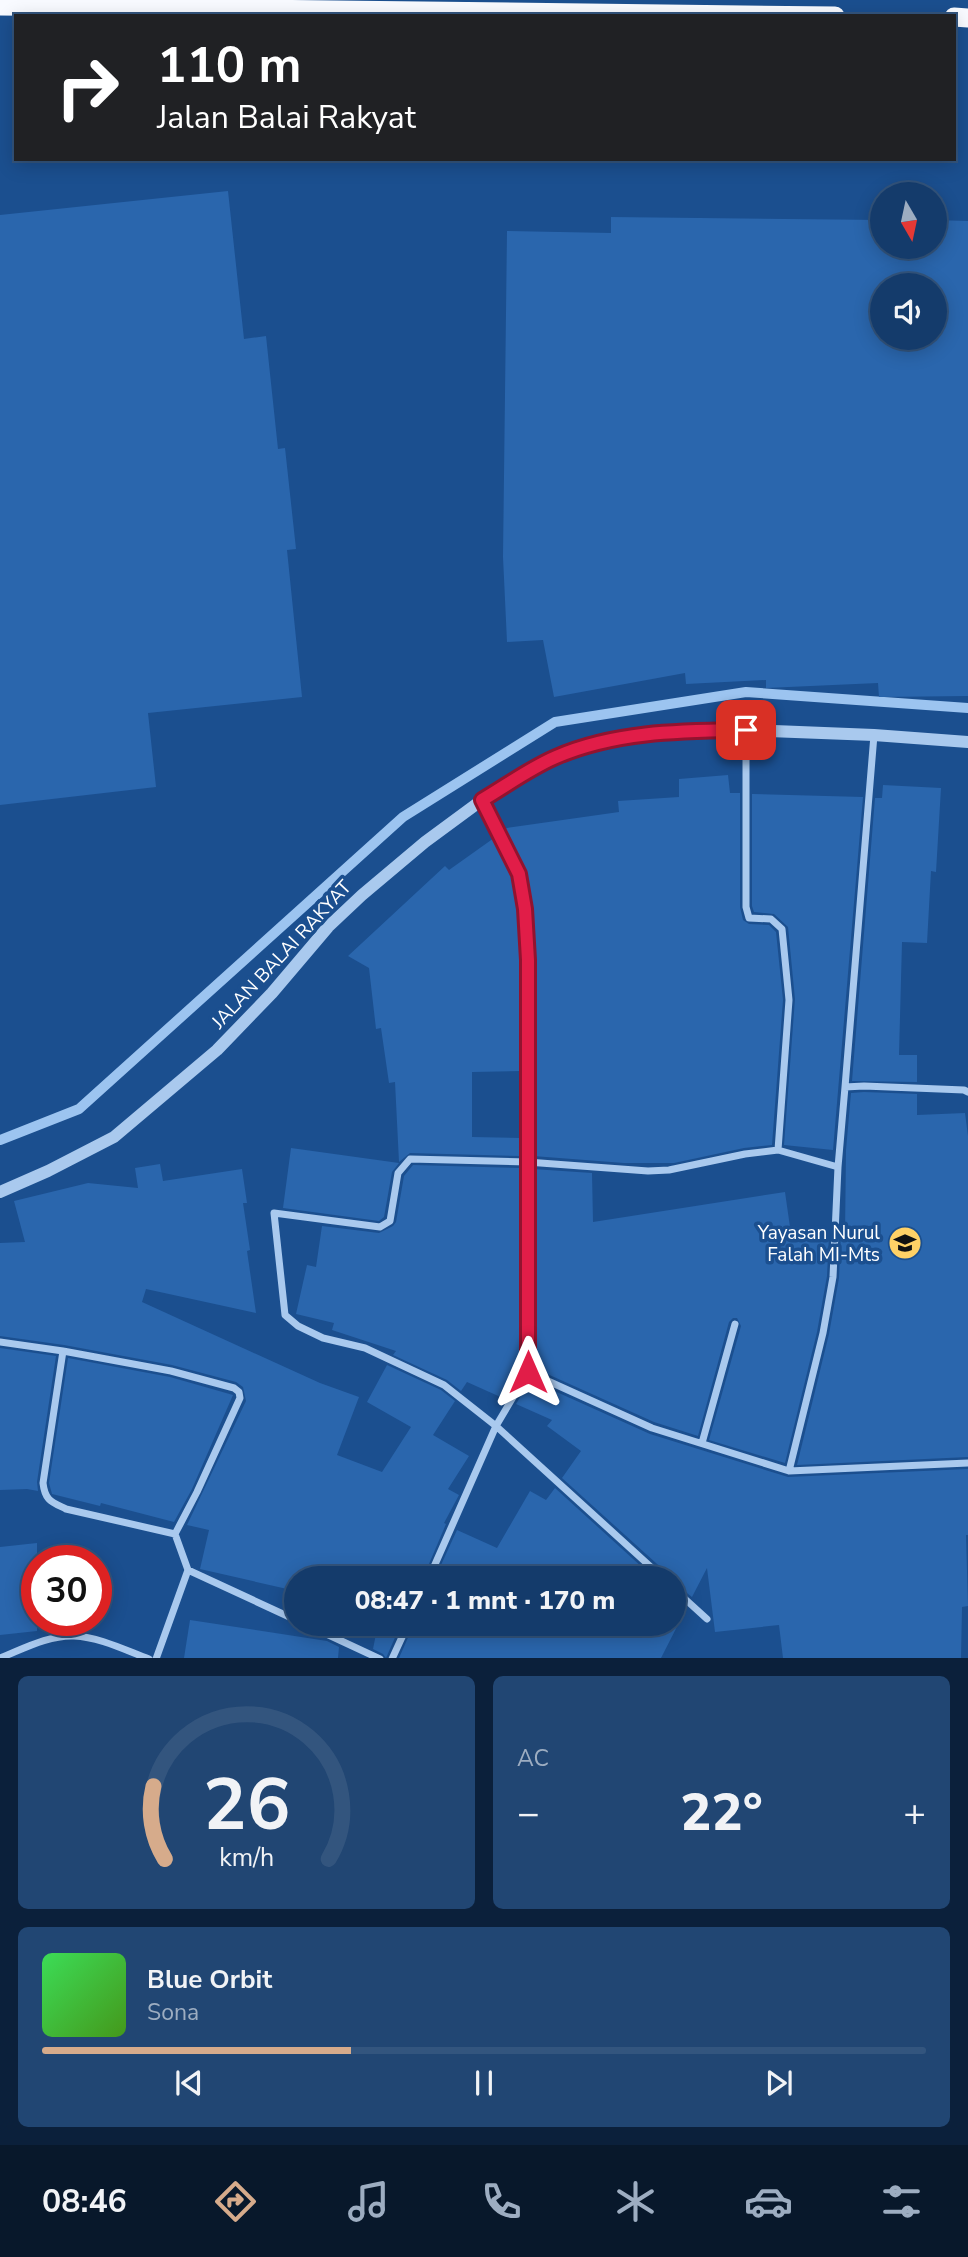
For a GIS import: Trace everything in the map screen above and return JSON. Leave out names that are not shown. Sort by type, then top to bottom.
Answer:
[{"type":"highway","points":[[0,6],[23,3],[365,5],[750,14]]},
{"type":"street","name":"JALAN BALAI RAKYAT","points":[[0,1192],[114,1137],[217,1050],[272,993],[328,927],[362,895],[425,842],[482,800],[555,757],[592,744],[632,735],[676,731],[746,730],[968,742]]},
{"type":"street","points":[[746,730],[746,907],[749,918],[771,919],[782,929],[789,1000],[778,1150]]},
{"type":"street","points":[[789,1471],[823,1333],[833,1277],[838,1167],[874,735]]},
{"type":"street","points":[[434,1566],[496,1426],[528,1372],[528,960],[525,909],[519,874],[482,800]]},
{"type":"street","points":[[845,1087],[968,1092]]},
{"type":"street","points":[[650,1566],[496,1426],[444,1385],[365,1348],[323,1338],[298,1326],[285,1315],[274,1213],[380,1227],[390,1221],[398,1172],[410,1159],[527,1162],[648,1171],[669,1170],[778,1150],[838,1167]]},
{"type":"street","points":[[702,1443],[735,1324]]},
{"type":"street","points":[[0,1342],[171,1371],[234,1388],[239,1392],[240,1398],[202,1483],[175,1534],[188,1570],[156,1658]]},
{"type":"street","points":[[63,1351],[43,1483],[44,1494],[51,1502],[66,1509],[175,1534]]},
{"type":"street","points":[[528,1372],[652,1428],[789,1471],[968,1463]]},
{"type":"street","points":[[188,1570],[284,1614]]},
{"type":"street","points":[[686,1600],[708,1619]]},
{"type":"street","points":[[0,1658],[47,1640],[74,1636],[100,1641],[149,1658]]},
{"type":"street","points":[[331,1636],[380,1658]]},
{"type":"street","points":[[392,1658],[402,1636]]},
{"type":"building","points":[[228,191],[244,339],[266,336],[278,449],[285,448],[296,549],[287,550],[302,697],[148,713],[156,787],[0,805],[0,215]]},
{"type":"building","points":[[611,217],[870,220],[870,259],[947,259],[947,220],[968,221],[968,696],[879,697],[878,683],[766,688],[766,680],[686,684],[685,673],[554,697],[543,640],[507,642],[503,557],[507,231],[611,233]]},
{"type":"building","points":[[728,775],[730,793],[740,793],[740,907],[743,920],[749,924],[769,925],[776,932],[783,1000],[772,1145],[744,1148],[674,1163],[624,1163],[533,1156],[533,1138],[536,1138],[531,909],[525,872],[504,830],[619,812],[618,801],[679,797],[679,779]]},
{"type":"building","points":[[883,785],[941,788],[936,872],[931,871],[927,943],[902,942],[899,1055],[917,1055],[917,1082],[852,1081],[875,798],[882,798]]},
{"type":"building","points":[[752,794],[863,797],[833,1150],[784,1145],[795,999],[788,927],[774,914],[754,912],[752,906]]},
{"type":"building","points":[[494,838],[513,876],[519,911],[522,960],[521,1071],[472,1072],[472,1137],[521,1138],[521,1156],[410,1153],[399,1162],[395,1082],[389,1083],[381,1028],[376,1029],[369,968],[348,956],[445,866],[449,870]]},
{"type":"building","name":"Yayasan Nurul Falah MI-Mts","points":[[851,1093],[917,1094],[917,1115],[965,1113],[968,1136],[968,1457],[797,1465],[829,1334],[839,1278],[841,1234],[845,1234],[846,1150]]},
{"type":"building","points":[[291,1148],[399,1163],[392,1172],[384,1217],[379,1221],[283,1208]]},
{"type":"building","points":[[160,1164],[163,1181],[242,1169],[247,1203],[243,1203],[250,1250],[247,1251],[256,1313],[146,1289],[142,1302],[320,1383],[359,1397],[337,1455],[382,1472],[411,1427],[367,1402],[387,1365],[441,1390],[455,1401],[433,1435],[469,1456],[448,1489],[459,1495],[444,1523],[446,1524],[428,1566],[284,1566],[284,1588],[200,1569],[209,1530],[187,1525],[246,1401],[243,1387],[236,1382],[172,1365],[0,1336],[0,1243],[25,1242],[14,1201],[88,1183],[138,1188],[135,1168]]},
{"type":"building","points":[[413,1165],[521,1168],[522,1370],[505,1399],[467,1382],[461,1391],[447,1380],[393,1355],[396,1351],[332,1330],[334,1323],[296,1314],[307,1265],[316,1267],[322,1226],[379,1233],[393,1226],[404,1176]]},
{"type":"building","points":[[533,1169],[592,1173],[593,1222],[785,1192],[791,1234],[829,1234],[827,1276],[817,1332],[785,1463],[709,1440],[741,1326],[737,1318],[729,1322],[698,1436],[654,1422],[534,1368]]},
{"type":"building","points":[[0,1348],[56,1356],[37,1482],[38,1491],[0,1490]]},
{"type":"building","points":[[68,1358],[170,1377],[233,1395],[192,1489],[174,1522],[101,1503],[100,1506],[52,1494],[49,1483]]},
{"type":"building","points":[[530,1380],[650,1434],[788,1477],[968,1469],[968,1606],[962,1607],[961,1658],[783,1658],[779,1625],[715,1632],[707,1568],[692,1597],[686,1592],[686,1566],[659,1566],[562,1478],[581,1451],[547,1426],[552,1420],[516,1404]]},
{"type":"building","points":[[555,1488],[641,1566],[440,1566],[457,1530],[497,1548],[530,1491],[546,1500]]},
{"type":"building","points":[[37,1543],[21,1545],[21,1633],[0,1635],[0,1547]]},
{"type":"building","points":[[190,1620],[327,1641],[339,1647],[338,1658],[184,1658]]},
{"type":"building","points":[[376,1636],[396,1636],[386,1658],[373,1649]]},
{"type":"building","points":[[409,1636],[672,1636],[661,1658],[399,1658]]},
{"type":"waterway","points":[[0,1140],[79,1109],[403,817],[555,722],[746,692],[968,708]]},
{"type":"place","name":"Yayasan Nurul Falah MI-Mts","points":[[905,1243]]},
{"type":"route","points":[[528,1372],[528,960],[525,909],[519,874],[482,800],[555,757],[592,744],[632,735],[746,730]]}]
